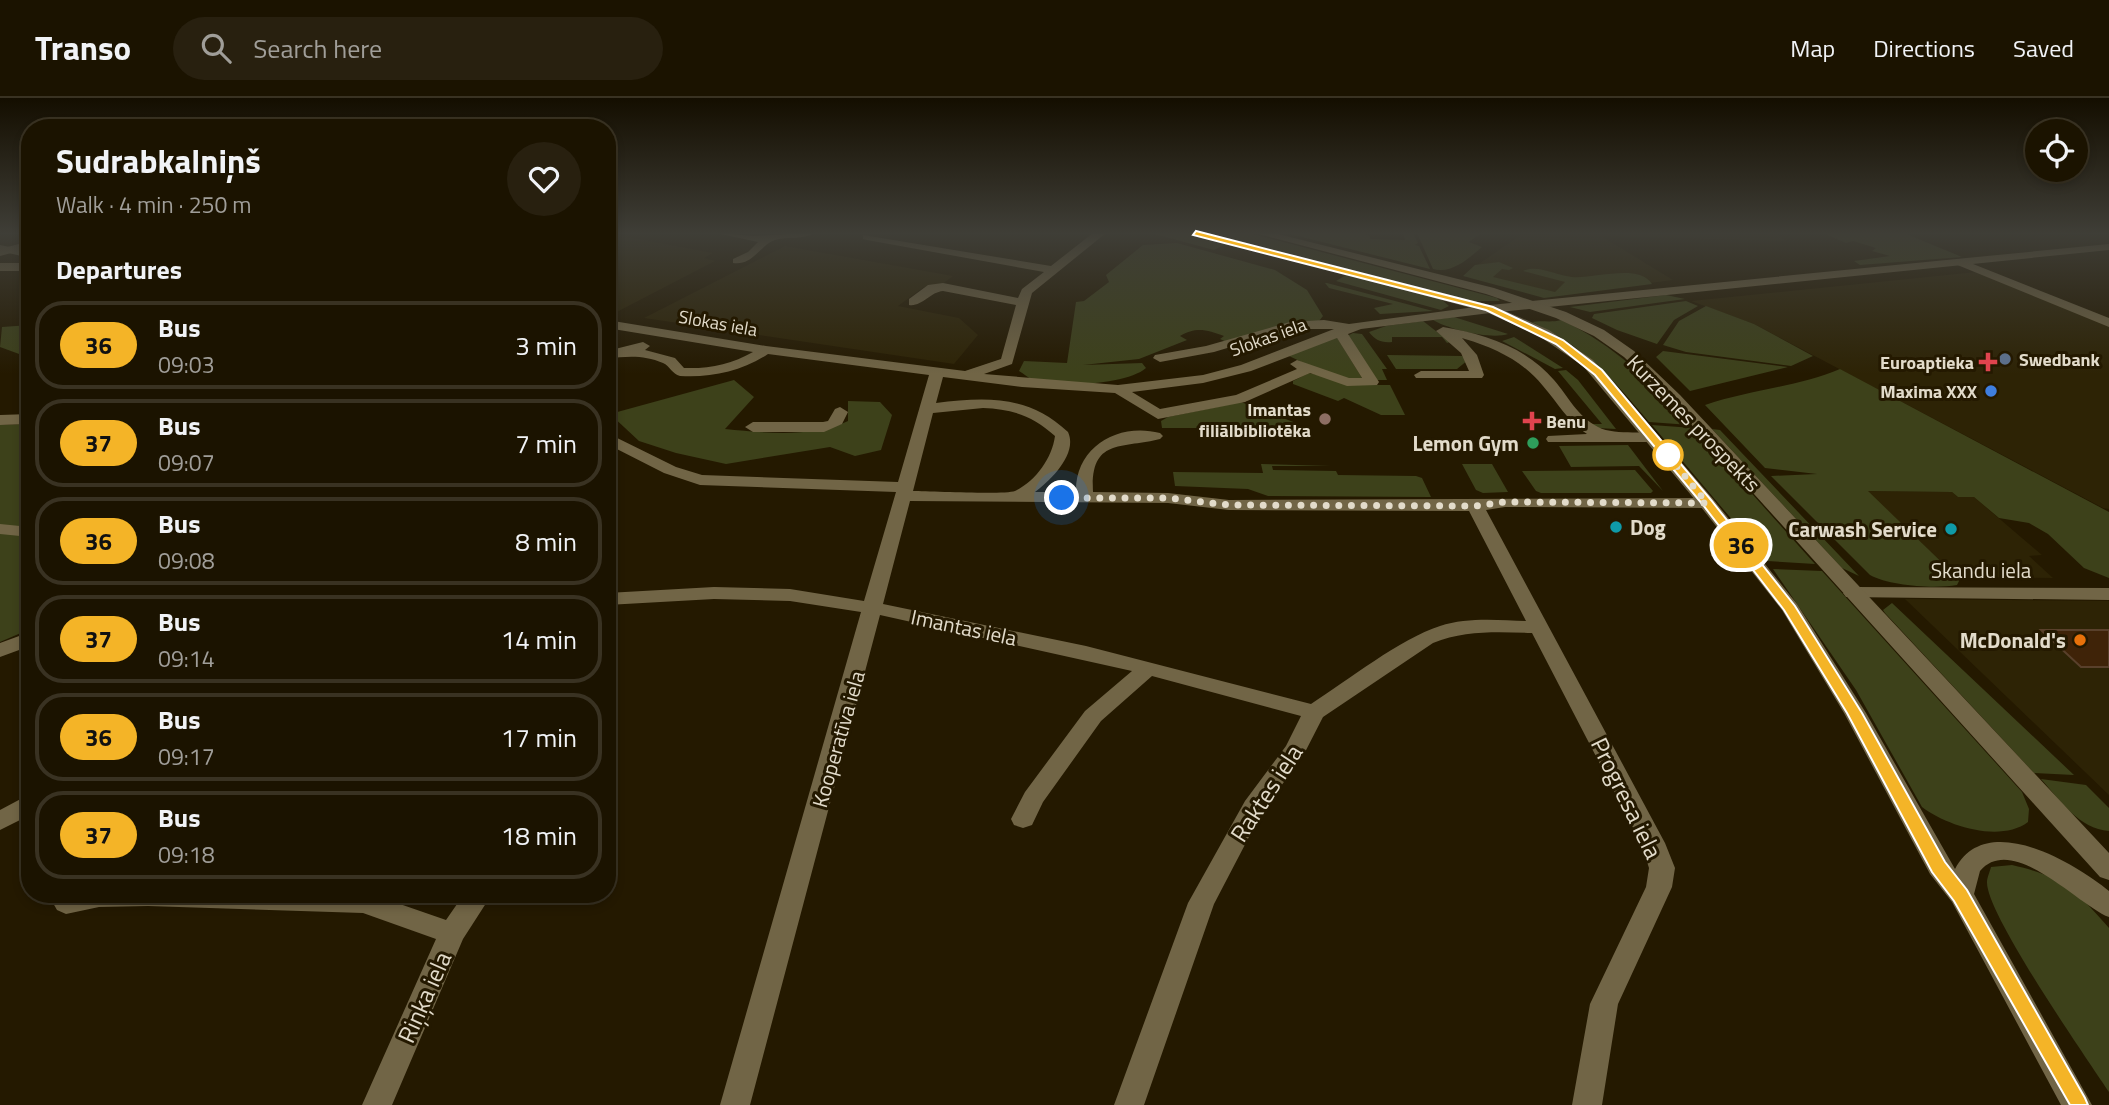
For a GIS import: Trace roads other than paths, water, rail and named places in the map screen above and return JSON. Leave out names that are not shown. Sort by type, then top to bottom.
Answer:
[{"type":"street","points":[[1026,384],[1016,377],[1007,361],[1021,302],[1026,292],[1041,280]]},
{"type":"street","name":"Kurzemes prospekts","points":[[1378,280],[1490,309],[1544,333],[1577,354],[1598,373],[1653,437],[1804,630],[1854,713],[1939,867],[1961,895],[2077,1105]]},
{"type":"street","name":"Kurzemes prospekts","points":[[1447,280],[1532,304],[1600,333],[1629,354],[1675,398],[2109,870]]},
{"type":"street","name":"Slokas iela","points":[[616,325],[766,350],[1026,384],[1118,389],[1203,379],[1245,368],[1349,328],[1421,316],[1776,280]]},
{"type":"street","points":[[2003,280],[2109,323]]},
{"type":"street","points":[[913,302],[932,288],[943,287],[1021,302]]},
{"type":"street","points":[[1421,316],[1467,350],[1475,361],[1477,375],[1421,375]]},
{"type":"street","points":[[1160,358],[1211,349],[1279,327],[1314,324],[1349,328],[1371,341]]},
{"type":"street","points":[[1278,355],[1308,369],[1347,382],[1372,382],[1349,328]]},
{"type":"street","points":[[1443,331],[1489,341],[1535,368],[1580,426],[1606,436]]},
{"type":"street","points":[[616,354],[633,351],[668,334]]},
{"type":"street","points":[[633,351],[670,361],[680,372],[697,374],[734,366],[766,350]]},
{"type":"street","points":[[966,376],[1007,361]]},
{"type":"street","points":[[1118,389],[1158,414],[1240,399],[1308,369]]},
{"type":"street","name":"Kooperatīva iela","points":[[735,1105],[937,372]]},
{"type":"street","points":[[927,410],[968,404],[1009,405],[1035,411],[1050,421],[1063,435],[1057,458],[1041,481],[1017,497]]},
{"type":"street","points":[[753,426],[824,427],[834,424],[840,412]]},
{"type":"street","points":[[0,420],[21,419]]},
{"type":"street","points":[[1085,498],[1083,484],[1091,456],[1103,445],[1114,439],[1154,436]]},
{"type":"street","points":[[1554,439],[1653,437]]},
{"type":"street","points":[[616,443],[670,470],[700,480],[903,492],[1017,497],[1168,498],[1229,505],[1707,503]]},
{"type":"street","name":"Progresa iela","points":[[1475,506],[1653,843],[1662,868],[1659,887],[1604,1004],[1587,1105]]},
{"type":"street","points":[[0,529],[21,531]]},
{"type":"street","name":"Imantas iela","points":[[616,598],[714,593],[790,595],[874,608],[1086,652],[1314,712]]},
{"type":"street","name":"Skandu iela","points":[[1853,593],[2109,594]]},
{"type":"street","points":[[1314,712],[1426,639],[1447,630],[1477,626],[1540,626]]},
{"type":"street","points":[[0,651],[21,642]]},
{"type":"street","points":[[1023,819],[1033,798],[1093,716],[1149,668]]},
{"type":"street","name":"Raktes iela","points":[[1129,1105],[1201,903],[1253,807],[1295,750],[1314,712]]},
{"type":"street","points":[[0,821],[21,808]]},
{"type":"street","points":[[1961,895],[1968,867],[1979,856],[2000,852],[2023,855],[2060,870],[2109,906]]},
{"type":"street","points":[[366,903],[452,933]]},
{"type":"street","name":"Riņķa iela","points":[[376,1105],[452,933],[473,903]]},
{"type":"place","name":"Swedbank","points":[[2005,359]]},
{"type":"place","name":"Euroaptieka","points":[[1988,362]]},
{"type":"place","name":"Maxima XXX","points":[[1991,391]]},
{"type":"place","name":"Imantas filiālbibliotēka","points":[[1325,419]]},
{"type":"place","name":"Benu","points":[[1532,421]]},
{"type":"place","name":"Lemon Gym","points":[[1533,443]]},
{"type":"place","name":"Dog","points":[[1616,527]]},
{"type":"place","name":"Carwash Service","points":[[1951,529]]},
{"type":"place","name":"McDonald's","points":[[2080,640]]}]
